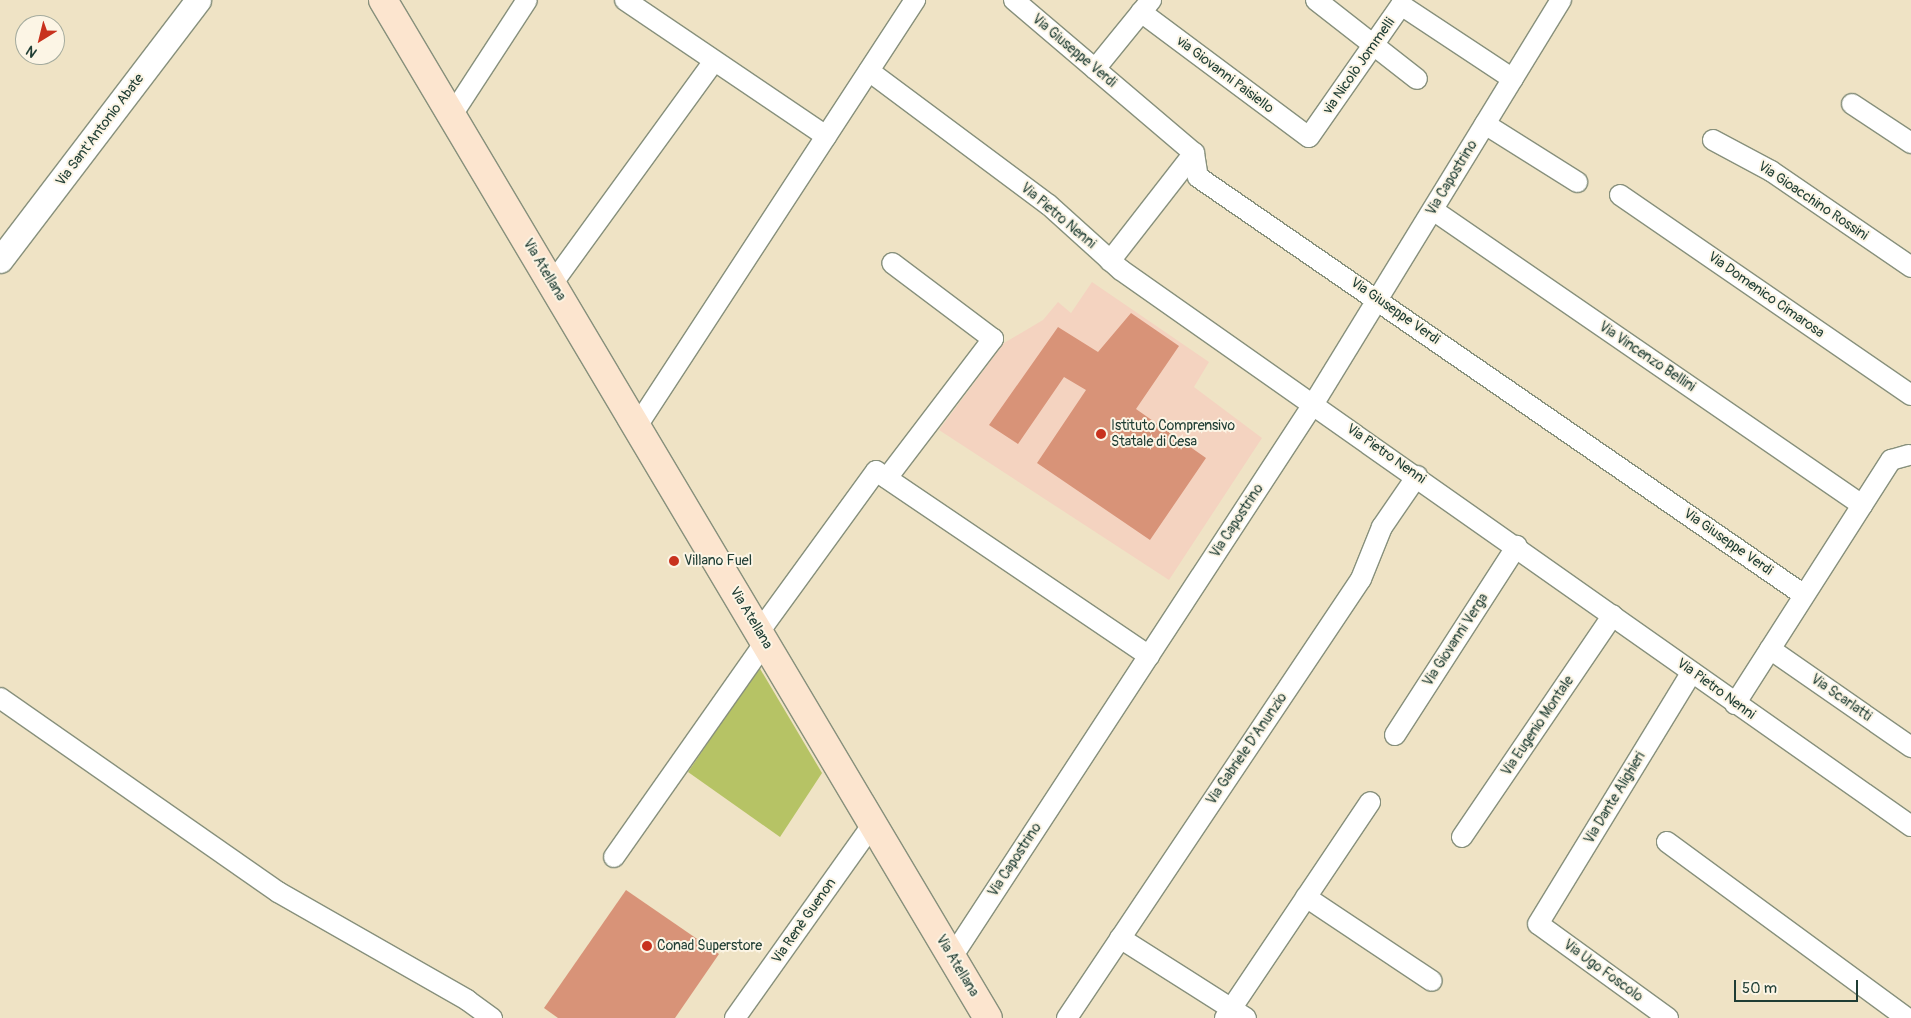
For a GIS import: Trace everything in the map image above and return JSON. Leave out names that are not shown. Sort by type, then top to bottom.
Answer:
[{"type":"main road","name":"Via Atellana","points":[[383,0],[988,1018]]},
{"type":"street","name":"Via Sant'Antonio Abate","points":[[0,260],[198,0]]},
{"type":"street","points":[[452,115],[527,0]]},
{"type":"street","points":[[625,0],[713,62],[826,136]]},
{"type":"street","points":[[637,426],[915,0]]},
{"type":"street","name":"Via Giuseppe Verdi","points":[[1014,0],[1194,153],[1198,177],[1378,299],[1804,595]]},
{"type":"street","points":[[1316,0],[1416,79]]},
{"type":"street","name":"Via Capostrino","points":[[952,957],[1314,404],[1560,0]]},
{"type":"street","name":"via Nicolò Jommelli","points":[[1308,137],[1400,5],[1513,79]]},
{"type":"street","points":[[1095,69],[1146,6]]},
{"type":"street","name":"via Giovanni Paisiello","points":[[1146,6],[1308,137]]},
{"type":"street","points":[[552,284],[713,62]]},
{"type":"street","name":"Via Pietro Nenni","points":[[869,71],[1049,206],[1110,260],[1911,826]]},
{"type":"street","points":[[1852,104],[1911,143]]},
{"type":"street","points":[[1485,124],[1577,182]]},
{"type":"street","name":"Via Gioacchino Rossini","points":[[1713,140],[1771,171],[1911,267]]},
{"type":"street","points":[[1110,260],[1194,153]]},
{"type":"street","name":"Via Domenico Cimarosa","points":[[1620,195],[1911,395]]},
{"type":"street","name":"Via Vincenzo Bellini","points":[[1433,210],[1862,504]]},
{"type":"street","points":[[887,478],[992,339],[892,263]]},
{"type":"street","points":[[1736,704],[1890,460],[1910,456]]},
{"type":"street","points":[[614,857],[876,471],[1149,656]]},
{"type":"street","name":"Via Gabriele D'Anunzio","points":[[1067,1018],[1361,579],[1382,527],[1417,476]]},
{"type":"street","name":"Via Giovanni Verga","points":[[1395,734],[1516,546]]},
{"type":"street","name":"Via Eugenio Montale","points":[[1462,837],[1613,615]]},
{"type":"street","name":"Via Scarlatti","points":[[1770,649],[1911,747]]},
{"type":"street","name":"Via Dante Alighieri","points":[[1538,924],[1692,672]]},
{"type":"street","points":[[0,698],[278,892],[467,1000],[492,1018]]},
{"type":"street","points":[[1120,938],[1234,1015],[1306,897],[1370,802]]},
{"type":"street","name":"Via Renè Guenon","points":[[735,1018],[873,824]]},
{"type":"street","points":[[1667,842],[1907,1018]]},
{"type":"street","points":[[1306,897],[1432,981]]},
{"type":"street","name":"Via Ugo Foscolo","points":[[1538,924],[1668,1018]]},
{"type":"shaded area","name":"Istituto Comprensivo Statale di Cesa","points":[[1092,282],[1209,362],[1194,387],[1262,438],[1169,580],[939,430],[1004,343],[1043,320],[1058,302],[1071,313]]},
{"type":"green space","points":[[759,667],[822,773],[780,837],[688,772]]},
{"type":"building","points":[[1131,313],[1179,346],[1136,409],[1206,458],[1150,540],[1037,463],[1086,390],[1064,377],[1018,444],[989,425],[1058,327],[1098,352]]},
{"type":"building","name":"Conad Superstore","points":[[626,890],[719,954],[675,1018],[558,1018],[544,1008]]},
{"type":"place","name":"Istituto Comprensivo Statale di Cesa","points":[[1101,434]]},
{"type":"place","name":"Villano Fuel","points":[[674,561]]},
{"type":"place","name":"Conad Superstore","points":[[647,946]]}]
